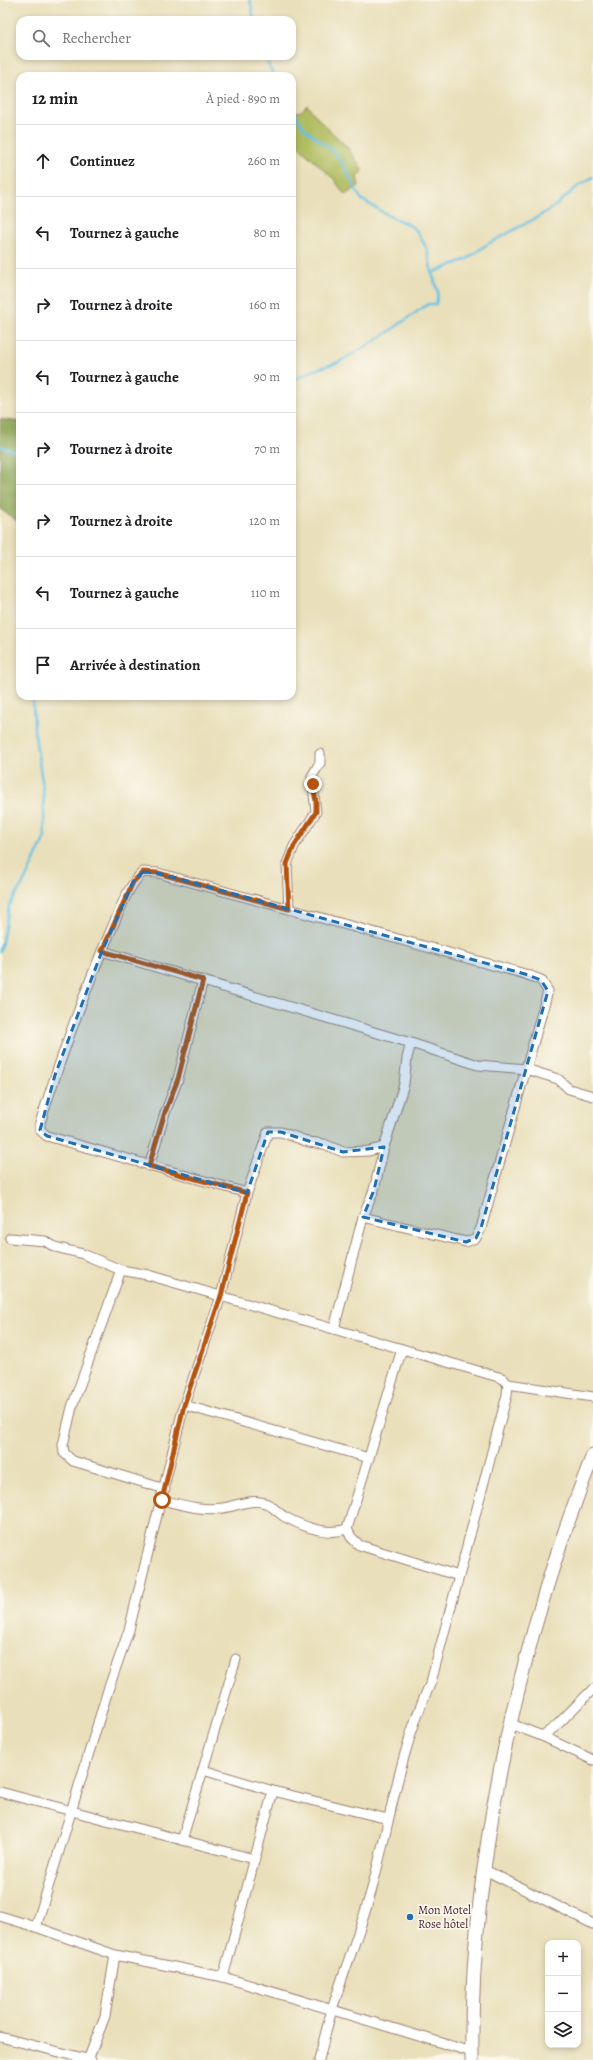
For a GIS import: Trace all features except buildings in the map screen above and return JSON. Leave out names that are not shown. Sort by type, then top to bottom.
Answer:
[{"type":"main road","points":[[472,2056],[476,1954],[485,1870],[496,1800],[511,1724],[550,1575],[593,1455]]},
{"type":"street","points":[[289,909],[287,864],[294,846],[316,812],[312,776],[320,763],[320,754]]},
{"type":"street","points":[[247,1193],[47,1136],[40,1130],[40,1123],[55,1074],[102,951],[133,882],[143,872],[158,873],[525,974],[541,980],[548,991],[481,1228],[476,1238],[466,1242],[363,1217]]},
{"type":"street","points":[[102,951],[411,1043],[478,1065],[526,1069],[558,1079],[569,1088],[593,1096]]},
{"type":"street","points":[[149,1166],[165,1112],[178,1079],[203,980]]},
{"type":"street","points":[[334,1329],[363,1217],[374,1190],[384,1147],[404,1084],[407,1058],[411,1043]]},
{"type":"street","points":[[36,1927],[108,1690],[129,1630],[165,1489],[184,1405],[221,1296],[247,1193],[268,1132],[281,1132],[309,1142],[324,1144],[343,1152],[368,1151],[384,1147]]},
{"type":"street","points":[[10,1238],[45,1241],[55,1247],[83,1254],[121,1270],[148,1274],[502,1378],[508,1384],[593,1398]]},
{"type":"street","points":[[121,1270],[72,1407],[63,1445],[64,1453],[73,1461],[165,1489]]},
{"type":"street","points":[[402,1349],[347,1529],[351,1537],[359,1545],[459,1576]]},
{"type":"street","points":[[319,2060],[332,2010],[362,1925],[384,1843],[388,1819],[419,1707],[431,1682],[507,1395],[508,1384]]},
{"type":"street","points":[[184,1405],[369,1458]]},
{"type":"street","points":[[162,1500],[195,1508],[215,1509],[253,1501],[266,1503],[284,1516],[306,1527],[340,1531],[347,1529]]},
{"type":"street","points":[[182,1840],[236,1659]]},
{"type":"street","points":[[542,1736],[555,1727],[593,1689]]},
{"type":"street","points":[[511,1724],[542,1736],[593,1760]]},
{"type":"street","points":[[203,1770],[273,1791],[388,1819]]},
{"type":"street","points":[[223,1977],[273,1791]]},
{"type":"street","points":[[0,1792],[254,1859]]},
{"type":"street","points":[[485,1870],[593,1924]]},
{"type":"street","points":[[0,1916],[115,1955],[223,1977],[332,2010],[472,2056]]},
{"type":"street","points":[[0,2037],[89,2060],[106,2016],[115,1955]]},
{"type":"highlighted area","points":[[143,872],[158,873],[525,974],[541,980],[548,991],[481,1228],[476,1238],[466,1242],[363,1217],[374,1190],[384,1147],[343,1152],[281,1132],[268,1132],[247,1193],[47,1136],[40,1130],[55,1075],[102,951],[133,882]]},
{"type":"green space","points":[[307,105],[321,122],[347,147],[363,170],[357,177],[359,186],[345,195],[334,179],[296,145],[296,112],[302,111]]},
{"type":"green space","points":[[0,419],[16,421],[16,520],[0,509]]},
{"type":"waterway","points":[[250,0],[253,16]]},
{"type":"waterway","points":[[266,60],[272,72]]},
{"type":"waterway","points":[[296,115],[304,128],[333,151],[343,164],[361,199],[389,216],[408,224],[417,231],[427,249],[432,273],[467,259],[486,245],[536,218],[555,206],[577,187],[593,177]]},
{"type":"waterway","points":[[296,379],[314,370],[339,362],[380,338],[428,304],[436,304],[438,292],[432,273]]},
{"type":"waterway","points":[[0,446],[16,452]]},
{"type":"waterway","points":[[0,951],[9,906],[25,880],[45,837],[43,788],[34,729],[33,700]]},
{"type":"place","name":"Mon Motel Rose hôtel","points":[[410,1917]]},
{"type":"route","points":[[162,1500],[184,1405],[221,1296],[247,1193],[149,1166],[165,1112],[172,1098],[178,1079],[188,1034],[203,980],[102,951],[133,882],[143,872],[158,873],[289,909],[289,880],[287,864],[294,846],[308,827],[316,812],[313,784]]}]
